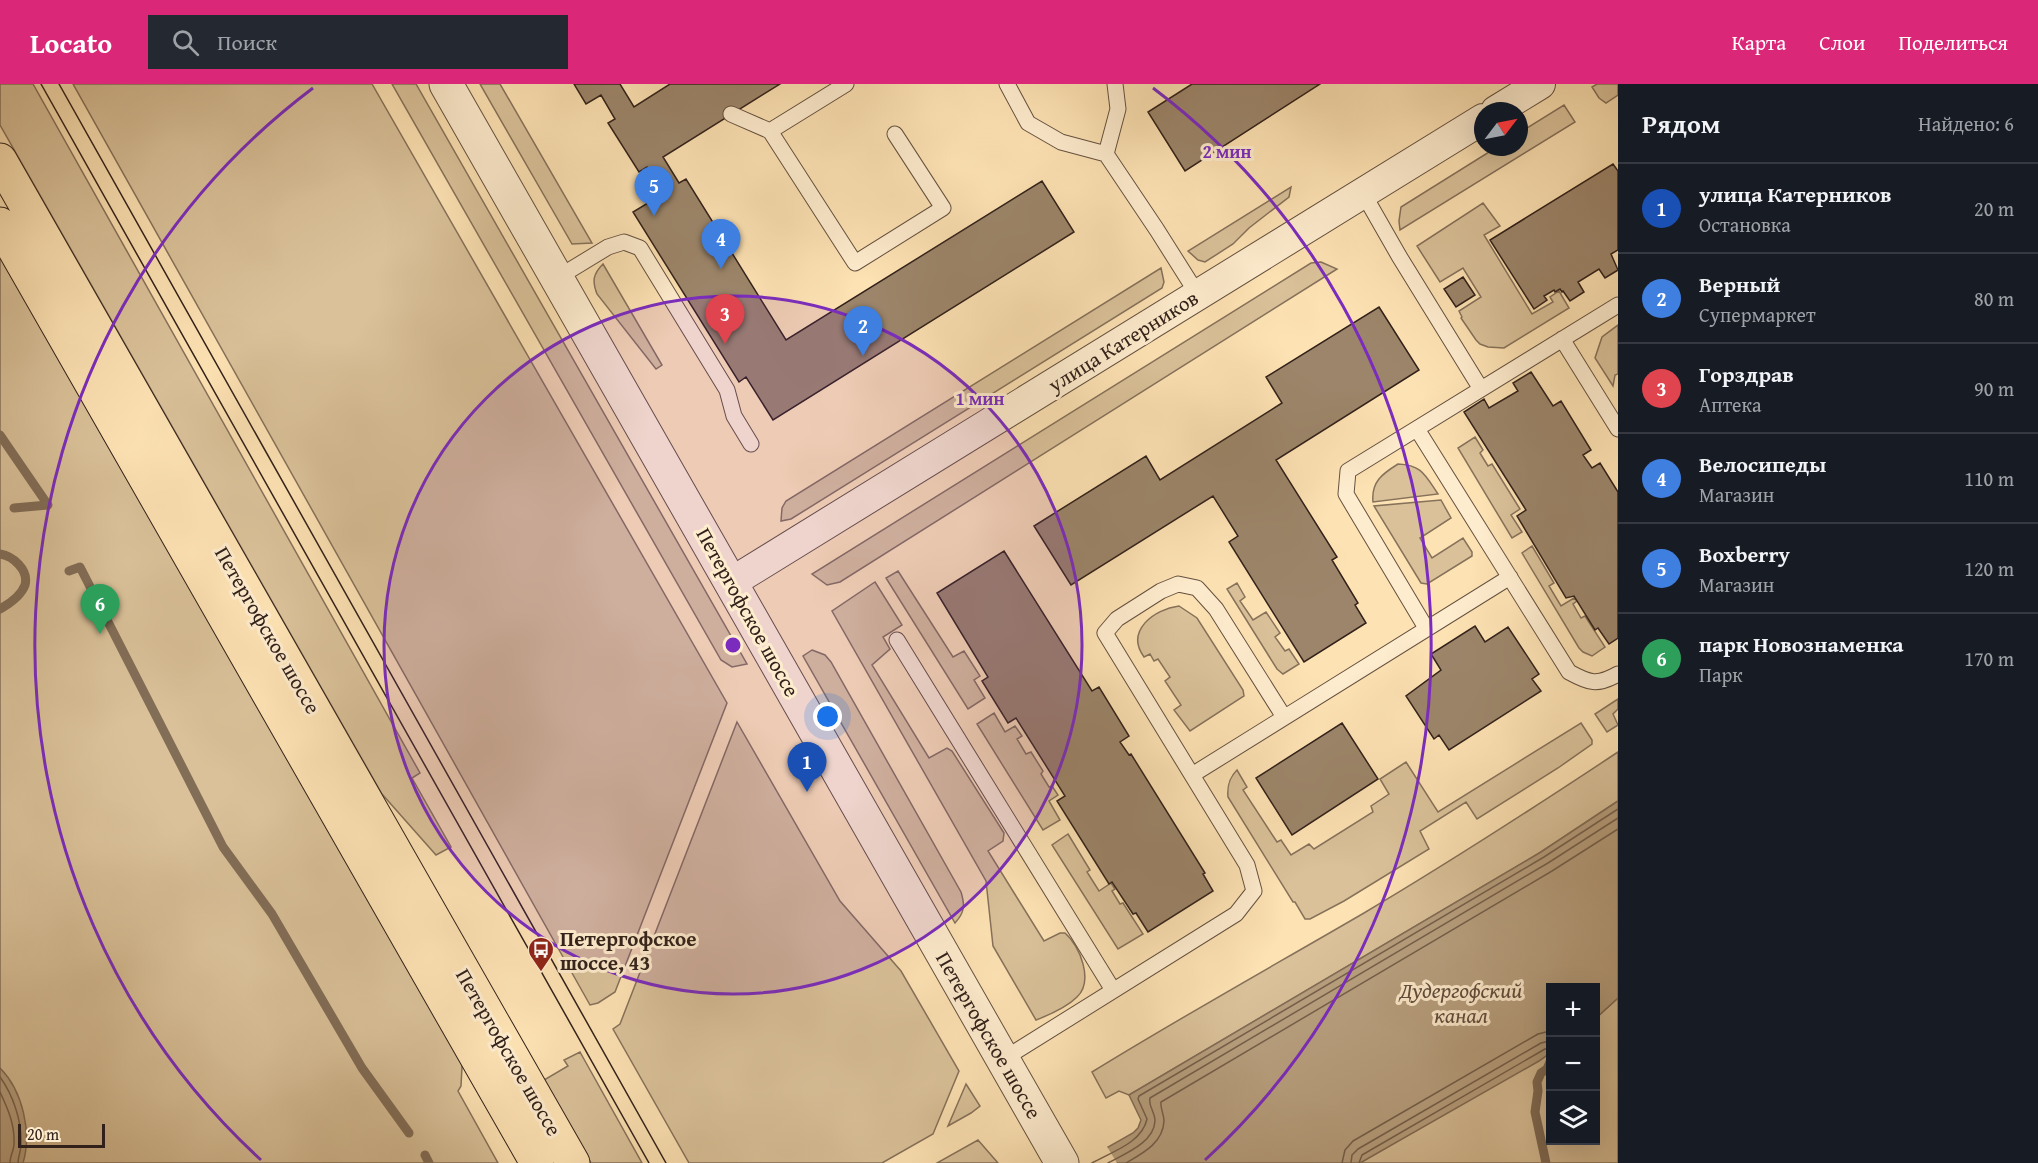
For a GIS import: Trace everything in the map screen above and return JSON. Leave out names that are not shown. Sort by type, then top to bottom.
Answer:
[{"type":"main road","name":"Петергофское шоссе","points":[[0,159],[573,1163]]},
{"type":"main road","name":"Петергофское шоссе","points":[[0,224],[537,1163]]},
{"type":"street","name":"Петергофское шоссе","points":[[446,84],[1055,1152]]},
{"type":"street","points":[[1511,102],[1540,84]]},
{"type":"street","name":"улица Катерников","points":[[732,582],[1474,125]]},
{"type":"lane","points":[[771,131],[846,84]]},
{"type":"lane","points":[[1007,84],[1029,123],[1060,142],[1106,154],[1198,295]]},
{"type":"lane","points":[[1106,154],[1118,109],[1115,84]]},
{"type":"lane","points":[[731,114],[771,131],[855,263],[943,208],[895,134]]},
{"type":"lane","points":[[1363,193],[1481,389]]},
{"type":"lane","points":[[557,278],[608,247],[624,242],[640,248],[727,390],[734,416],[751,444]]},
{"type":"lane","points":[[1426,628],[1346,494],[1348,471],[1618,304]]},
{"type":"lane","points":[[1562,339],[1618,429]]},
{"type":"lane","points":[[1417,429],[1569,672],[1589,683],[1609,679],[1618,674]]},
{"type":"lane","points":[[1192,775],[1510,578]]},
{"type":"lane","points":[[1002,1060],[1236,914],[1254,891],[1247,865],[1105,633],[1117,619],[1161,591],[1178,584],[1197,588],[1216,609],[1284,717]]},
{"type":"lane","points":[[897,640],[1113,990]]},
{"type":"shaded area","points":[[0,84],[33,84],[420,773],[412,778],[451,847],[436,855],[382,794],[0,125]]},
{"type":"shaded area","points":[[73,84],[372,84],[727,703],[615,992],[598,1003],[590,1005]]},
{"type":"shaded area","points":[[392,84],[416,84],[747,664],[732,667],[721,660]]},
{"type":"shaded area","points":[[480,84],[500,84],[592,243],[572,244]]},
{"type":"shaded area","points":[[1597,84],[1618,84],[1618,95],[1606,103],[1599,98],[1592,87]]},
{"type":"shaded area","points":[[1564,105],[1575,122],[1528,151],[1528,127]]},
{"type":"shaded area","points":[[1483,156],[1520,156],[1400,230],[1401,207]]},
{"type":"shaded area","points":[[1291,187],[1289,197],[1249,228],[1233,244],[1205,262],[1198,260],[1188,251]]},
{"type":"shaded area","points":[[1483,203],[1500,226],[1484,235],[1532,314],[1553,302],[1550,297],[1559,291],[1569,308],[1504,348],[1480,344],[1461,318],[1459,311],[1481,297],[1463,268],[1440,282],[1417,246]]},
{"type":"shaded area","points":[[0,256],[119,465],[463,1048],[461,1086],[458,1091],[498,1163],[0,1163]]},
{"type":"shaded area","points":[[1321,262],[1337,269],[840,582],[827,585],[812,574],[1311,263]]},
{"type":"shaded area","points":[[603,264],[662,365],[656,369],[597,294],[594,278]]},
{"type":"shaded area","points":[[1161,268],[1164,282],[1162,288],[791,519],[781,521],[782,508],[786,501]]},
{"type":"shaded area","points":[[1618,325],[1618,374],[1615,375],[1613,386],[1595,358],[1602,337]]},
{"type":"shaded area","points":[[1475,437],[1483,450],[1480,453],[1488,466],[1492,464],[1520,509],[1511,515],[1522,532],[1512,538],[1458,448]]},
{"type":"shaded area","points":[[1398,464],[1413,466],[1422,472],[1438,494],[1373,502],[1374,489],[1379,479]]},
{"type":"shaded area","points":[[1441,500],[1451,518],[1420,538],[1432,558],[1463,538],[1472,556],[1427,584],[1421,583],[1374,506]]},
{"type":"shaded area","points":[[1532,546],[1554,583],[1549,586],[1561,606],[1574,598],[1577,601],[1573,604],[1581,618],[1585,616],[1605,647],[1592,656],[1579,648],[1522,553]]},
{"type":"shaded area","points":[[898,571],[953,657],[964,651],[980,676],[974,680],[985,698],[968,709],[886,578]]},
{"type":"shaded area","points":[[875,582],[902,625],[883,637],[890,649],[872,665],[929,758],[947,748],[952,751],[1004,833],[1003,841],[988,851],[1044,941],[1065,933],[1080,955],[1085,973],[1082,990],[1068,1004],[1036,1020],[993,946],[986,881],[832,611]]},
{"type":"shaded area","points":[[1237,583],[1245,597],[1240,601],[1253,620],[1266,612],[1280,633],[1275,637],[1285,651],[1289,649],[1299,664],[1283,674],[1277,669],[1227,589]]},
{"type":"shaded area","points":[[1179,606],[1197,618],[1243,690],[1244,696],[1190,731],[1174,710],[1181,705],[1165,681],[1170,677],[1158,659],[1154,661],[1150,654],[1144,657],[1138,638],[1140,630],[1152,617]]},
{"type":"shaded area","points":[[812,650],[825,655],[831,662],[961,892],[963,908],[955,923],[803,656]]},
{"type":"shaded area","points":[[1618,699],[1618,709],[1613,714],[1618,725],[1607,732],[1595,714]]},
{"type":"shaded area","points":[[994,713],[1005,732],[1015,726],[1022,736],[1017,739],[1026,754],[1031,752],[1043,771],[1041,774],[1049,787],[1052,786],[1058,795],[1049,801],[1060,820],[1043,830],[977,724]]},
{"type":"shaded area","points":[[737,722],[840,901],[901,971],[959,1071],[933,1134],[882,1163],[689,1163],[613,1029],[620,1024]]},
{"type":"shaded area","points":[[1581,723],[1592,740],[1592,744],[1477,819],[1466,802],[1420,831],[1429,849],[1310,919],[1305,919],[1293,902],[1228,797],[1229,782],[1237,770],[1247,787],[1243,790],[1277,842],[1281,840],[1291,855],[1309,844],[1314,849],[1373,812],[1371,806],[1389,794],[1380,779],[1406,762],[1438,812]]},
{"type":"shaded area","points":[[1618,752],[1618,801],[1541,852],[1129,1095],[1119,1091],[1106,1098],[1092,1072],[1396,894]]},
{"type":"shaded area","points":[[1068,834],[1090,870],[1087,872],[1099,891],[1111,883],[1115,889],[1112,891],[1120,904],[1123,903],[1143,934],[1118,949],[1052,845]]},
{"type":"shaded area","points":[[1618,998],[1618,1163],[1360,1163],[1546,1055],[1546,1145],[1600,1145],[1600,1014]]},
{"type":"shaded area","points":[[580,1052],[642,1163],[591,1163],[544,1080],[568,1066],[564,1060]]},
{"type":"shaded area","points":[[966,1084],[980,1106],[948,1126]]},
{"type":"shaded area","points":[[978,1140],[998,1163],[937,1163]]},
{"type":"water","name":"Дудергофский канал","points":[[1618,801],[1618,998],[1600,1014],[1600,983],[1546,983],[1546,1056],[1539,1061],[1360,1163],[1080,1163],[1138,1128],[1141,1120],[1129,1095],[1541,852]]},
{"type":"water","points":[[0,1068],[15,1088],[24,1113],[26,1151],[23,1163],[0,1163]]},
{"type":"pier","points":[[1106,1145],[1117,1163],[1077,1163],[1078,1160]]},
{"type":"building","points":[[574,84],[620,84],[634,107],[670,84],[780,84],[663,157],[679,183],[686,179],[786,340],[1042,181],[1074,232],[773,420],[746,377],[739,382],[633,212],[663,194],[647,167],[639,172],[608,123],[615,119],[601,95],[586,104]]},
{"type":"building","points":[[1192,84],[1320,84],[1185,171],[1148,112]]},
{"type":"building","points":[[1613,164],[1618,171],[1618,250],[1611,254],[1618,270],[1605,278],[1599,269],[1578,282],[1584,292],[1570,301],[1563,291],[1560,289],[1555,292],[1554,290],[1544,296],[1547,300],[1534,309],[1490,240]]},
{"type":"building","points":[[1463,277],[1475,295],[1456,307],[1444,289]]},
{"type":"building","points":[[1379,307],[1419,370],[1276,460],[1337,557],[1332,560],[1358,603],[1355,605],[1366,623],[1304,662],[1229,542],[1238,536],[1213,496],[1071,585],[1034,526],[1146,456],[1160,480],[1282,403],[1266,377]]},
{"type":"building","points":[[1531,372],[1553,406],[1561,401],[1591,450],[1583,455],[1592,468],[1600,463],[1618,492],[1618,638],[1609,644],[1598,628],[1595,630],[1574,596],[1566,598],[1517,516],[1526,510],[1464,412],[1484,399],[1489,408],[1518,391],[1513,383]]},
{"type":"building","points":[[1004,551],[1092,691],[1099,687],[1129,736],[1120,742],[1129,755],[1131,754],[1205,873],[1203,874],[1213,891],[1148,932],[1112,882],[1109,884],[1057,801],[1065,796],[1016,718],[1008,723],[982,681],[988,677],[937,593]]},
{"type":"building","points":[[1475,626],[1485,642],[1508,627],[1539,674],[1532,679],[1541,691],[1449,750],[1439,735],[1434,739],[1406,696],[1441,670],[1431,654]]},
{"type":"building","points":[[1342,723],[1378,779],[1292,835],[1256,778]]},
{"type":"waterway","points":[[0,435],[48,505],[14,508]]},
{"type":"waterway","points":[[0,554],[15,561],[22,569],[26,579],[21,593],[0,609]]},
{"type":"waterway","points":[[69,571],[80,567],[223,847],[272,914],[362,1068],[409,1133]]},
{"type":"waterway","points":[[1546,1070],[1541,1073],[1537,1082],[1535,1112],[1546,1163]]},
{"type":"waterway","points":[[425,1155],[429,1163]]},
{"type":"tram line","points":[[41,84],[649,1163]]},
{"type":"tram line","points":[[59,84],[666,1163]]},
{"type":"place","name":"Boxberry","points":[[654,216]]},
{"type":"place","name":"Велосипеды","points":[[721,269]]},
{"type":"place","name":"Горздрав","points":[[725,344]]},
{"type":"place","name":"Верный","points":[[863,356]]},
{"type":"place","name":"парк Новознаменка","points":[[100,634]]},
{"type":"place","name":"улица Катерников","points":[[807,792]]},
{"type":"place","name":"Петергофское шоссе, 43","points":[[541,973]]}]
